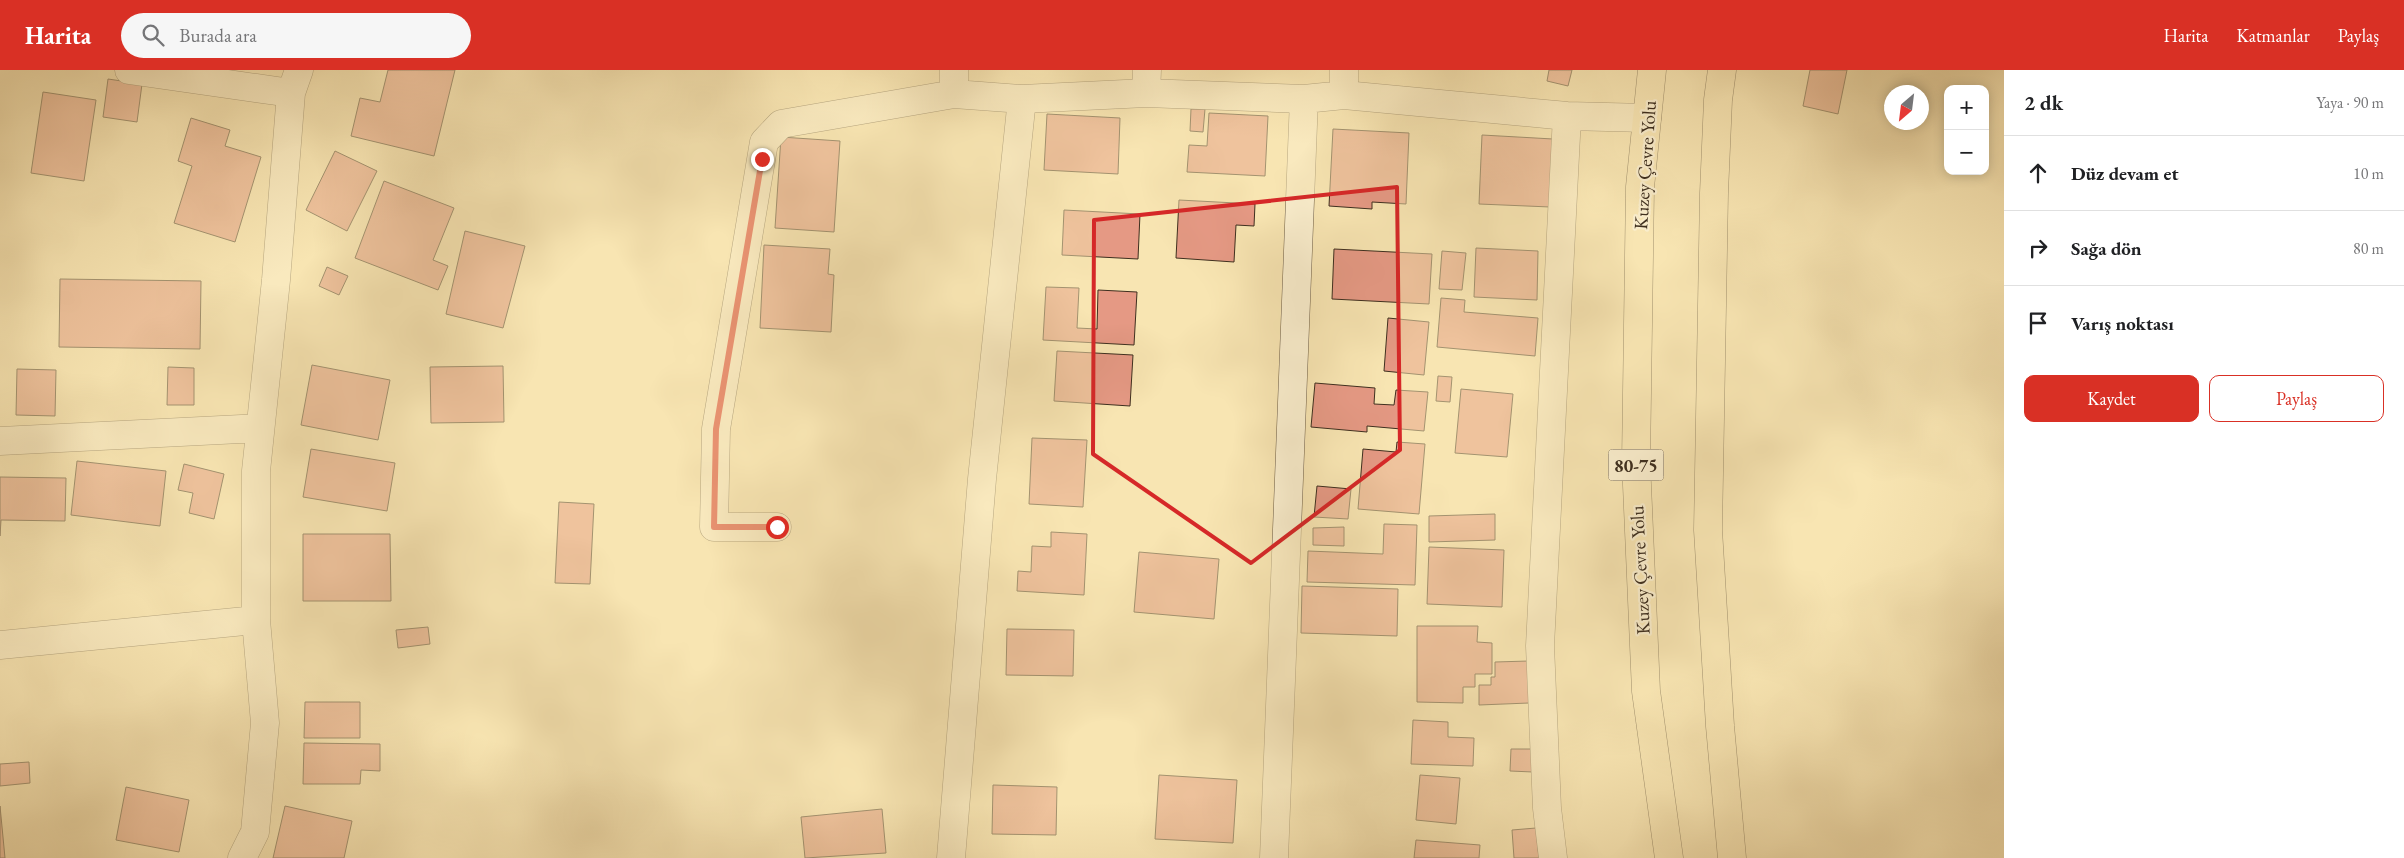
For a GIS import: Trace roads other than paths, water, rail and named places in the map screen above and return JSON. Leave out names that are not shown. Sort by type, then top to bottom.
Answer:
[{"type":"highway","name":"Kuzey Çevre Yolu","points":[[1652,70],[1640,187],[1636,462],[1646,690],[1670,858]]},
{"type":"highway","points":[[1722,70],[1718,100],[1714,194],[1708,530],[1720,726],[1732,858]]},
{"type":"street","points":[[128,70],[295,82],[256,471],[256,620],[265,722],[255,832],[242,858]]},
{"type":"street","points":[[777,527],[714,527],[716,429],[764,142],[781,124],[954,82],[1022,99],[1146,81],[1304,98],[1344,82],[1567,116],[1647,118]]},
{"type":"street","points":[[1274,858],[1304,98]]},
{"type":"street","points":[[951,858],[982,478],[1022,99]]},
{"type":"street","points":[[1553,858],[1547,808],[1540,646],[1567,116]]},
{"type":"street","points":[[0,442],[260,428]]},
{"type":"street","points":[[0,645],[256,620]]}]
